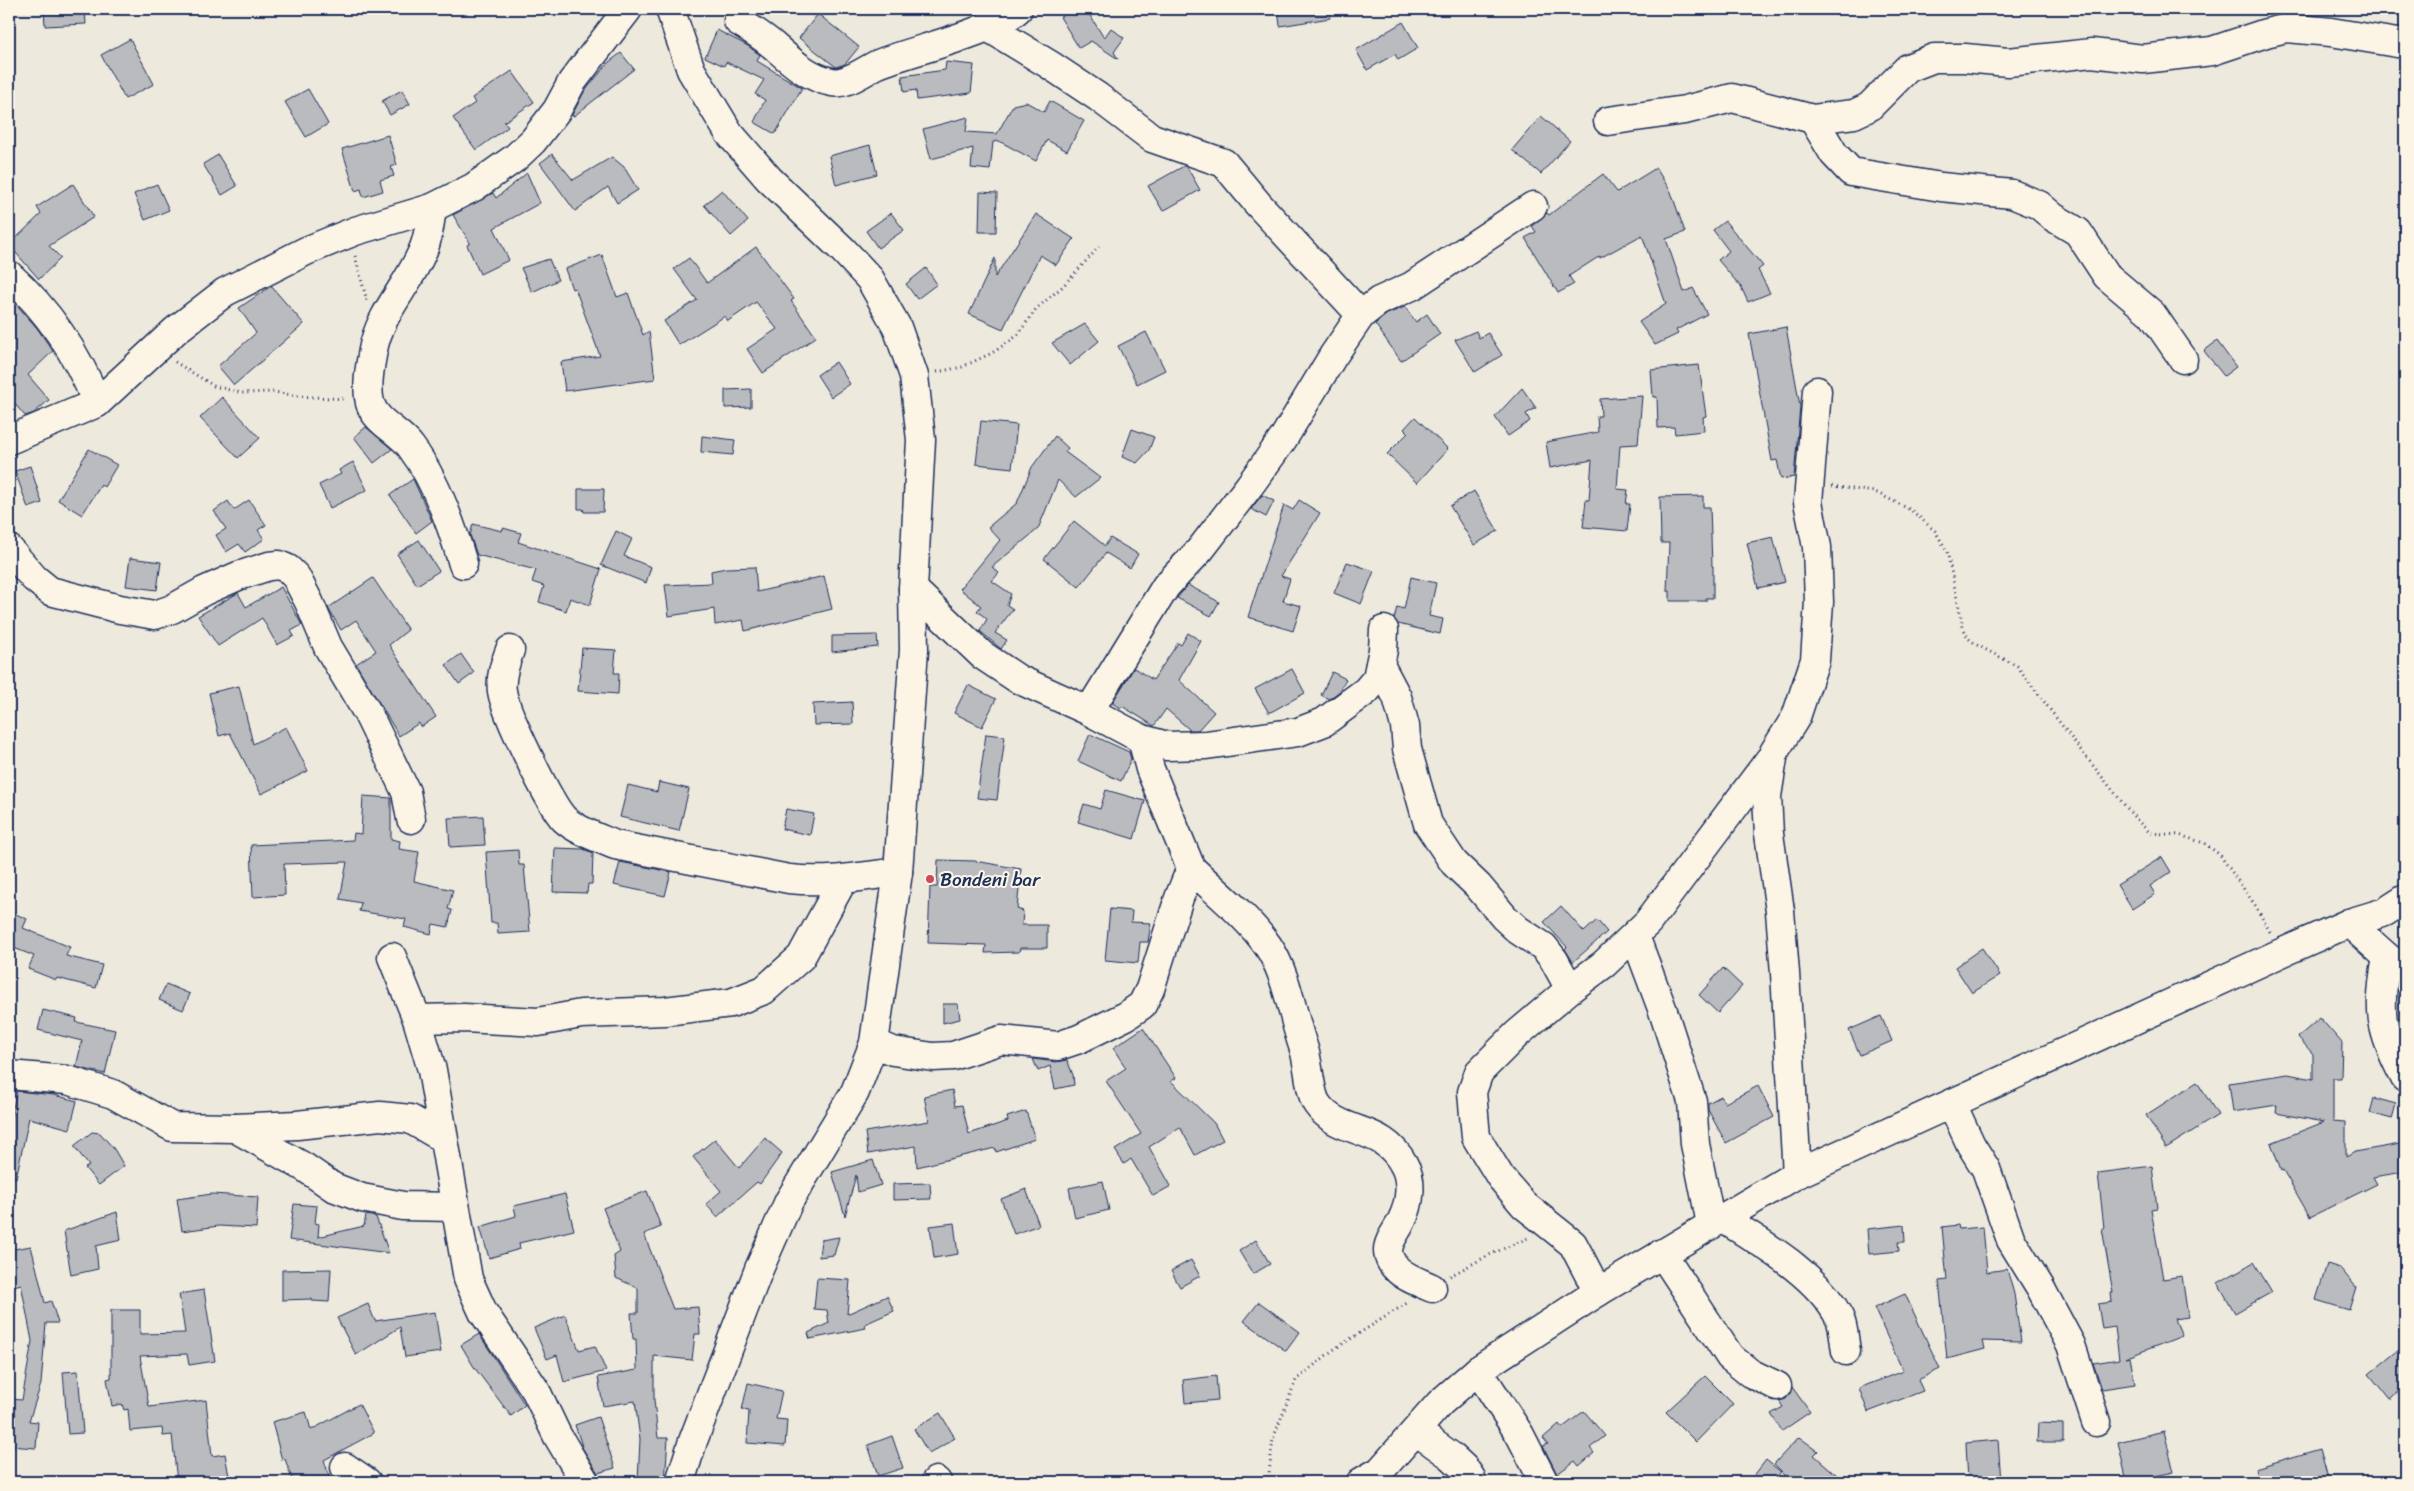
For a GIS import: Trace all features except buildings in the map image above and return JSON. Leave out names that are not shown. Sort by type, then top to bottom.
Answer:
[{"type":"street","points":[[9,440],[96,403],[155,350],[225,292],[306,251],[349,234],[432,208],[474,188],[515,158],[532,141],[557,110],[572,82],[628,9]]},
{"type":"street","points":[[670,9],[691,70],[729,132],[769,179],[843,250],[870,279],[897,326],[914,376],[921,440],[913,589],[914,650],[898,872],[874,1043],[855,1092],[789,1201],[759,1269],[693,1441],[680,1482]]},
{"type":"street","points":[[738,21],[776,47],[790,62],[834,83],[846,80],[898,56],[1011,16],[1018,9]]},
{"type":"street","points":[[986,26],[1066,75],[1152,138],[1224,163],[1258,204],[1361,315]]},
{"type":"street","points":[[1608,121],[1685,110],[1732,98],[1813,119],[1854,114],[1869,107],[1908,68],[1934,58],[1965,58],[2008,62],[2092,53],[2143,59],[2212,51],[2287,28],[2331,32],[2403,46]]},
{"type":"street","points":[[1813,119],[1834,154],[1851,172],[1942,187],[2012,194],[2039,205],[2053,217],[2063,221],[2078,232],[2107,276],[2152,314],[2183,359]]},
{"type":"street","points":[[1089,711],[1166,586],[1200,550],[1255,478],[1283,439],[1333,356],[1361,315],[1379,300],[1412,286],[1533,206]]},
{"type":"street","points":[[432,208],[424,247],[384,318],[373,348],[368,384],[370,403],[377,416],[410,445],[420,460],[454,532],[462,564]]},
{"type":"street","points":[[9,275],[22,287],[60,331],[83,369],[96,403]]},
{"type":"street","points":[[1598,1292],[1572,1244],[1524,1205],[1501,1178],[1476,1137],[1472,1092],[1479,1072],[1517,1034],[1570,989],[1604,964],[1635,936],[1670,894],[1774,752],[1796,717],[1816,660],[1819,602],[1817,546],[1808,502],[1811,484],[1817,391]]},
{"type":"street","points":[[9,549],[34,578],[50,591],[120,609],[155,615],[172,609],[204,590],[238,576],[269,566],[279,565],[288,569],[296,577],[309,602],[328,648],[367,712],[406,792],[411,819]]},
{"type":"street","points":[[913,589],[982,656],[1018,679],[1089,711],[1142,739],[1166,746],[1206,745],[1298,732],[1324,722],[1366,691],[1377,678],[1384,630]]},
{"type":"street","points":[[510,650],[502,673],[502,691],[515,726],[544,788],[564,819],[588,834],[615,845],[674,858],[790,879],[811,881],[843,880],[898,872]]},
{"type":"street","points":[[1380,665],[1397,697],[1405,726],[1407,749],[1428,824],[1454,863],[1478,886],[1504,917],[1518,930],[1544,947],[1554,960],[1570,989]]},
{"type":"street","points":[[1142,739],[1150,769],[1191,868],[1229,901],[1268,947],[1283,979],[1308,1058],[1316,1102],[1323,1112],[1337,1122],[1371,1133],[1385,1141],[1393,1148],[1404,1165],[1409,1177],[1409,1196],[1403,1219],[1390,1241],[1388,1250],[1390,1259],[1399,1271],[1432,1288]]},
{"type":"street","points":[[1774,752],[1767,796],[1769,834],[1780,912],[1797,1174]]},
{"type":"street","points":[[874,1043],[893,1051],[933,1057],[953,1056],[1001,1040],[1058,1046],[1078,1039],[1126,1016],[1142,1005],[1150,989],[1176,906],[1191,868]]},
{"type":"street","points":[[418,1019],[464,1018],[538,1022],[581,1014],[665,1011],[731,1003],[764,990],[801,957],[843,880]]},
{"type":"street","points":[[1361,1482],[1380,1471],[1440,1403],[1478,1370],[1598,1292],[1797,1174],[2281,952],[2349,923],[2385,912],[2405,899]]},
{"type":"street","points":[[2349,923],[2396,964],[2381,1018],[2384,1031],[2405,1078]]},
{"type":"street","points":[[1635,936],[1666,1020],[1692,1101],[1695,1144],[1717,1221],[1774,1252],[1828,1299],[1840,1319],[1846,1351]]},
{"type":"street","points":[[392,957],[418,1019],[432,1070],[454,1207],[468,1279],[483,1312],[536,1391],[557,1435],[586,1482]]},
{"type":"street","points":[[9,1075],[67,1080],[113,1094],[172,1127],[235,1128],[297,1125],[380,1116],[410,1119],[443,1138]]},
{"type":"street","points":[[1952,1104],[1971,1145],[1986,1169],[2011,1240],[2070,1345],[2096,1422]]},
{"type":"street","points":[[235,1128],[304,1167],[333,1188],[362,1198],[403,1206],[454,1207]]},
{"type":"street","points":[[1662,1253],[1730,1356],[1750,1373],[1777,1386]]},
{"type":"street","points":[[1478,1370],[1520,1435],[1544,1482]]},
{"type":"street","points":[[1416,1431],[1464,1468],[1471,1478],[1470,1482]]},
{"type":"street","points":[[345,1466],[367,1482]]},
{"type":"path","points":[[349,234],[368,304]]},
{"type":"path","points":[[914,376],[962,367],[992,353],[1017,336],[1036,309],[1064,286],[1099,247]]},
{"type":"path","points":[[155,350],[214,386],[242,393],[274,392],[370,403]]},
{"type":"path","points":[[1811,484],[1875,492],[1911,510],[1935,531],[1947,551],[1963,627],[1968,638],[1977,645],[2017,666],[2079,748],[2134,817],[2150,833],[2179,835],[2204,844],[2220,855],[2255,905],[2281,952]]},
{"type":"path","points":[[1268,1482],[1273,1439],[1296,1380],[1333,1350],[1432,1288],[1489,1255],[1552,1227]]},
{"type":"place","name":"Bondeni bar","points":[[930,879]]}]
